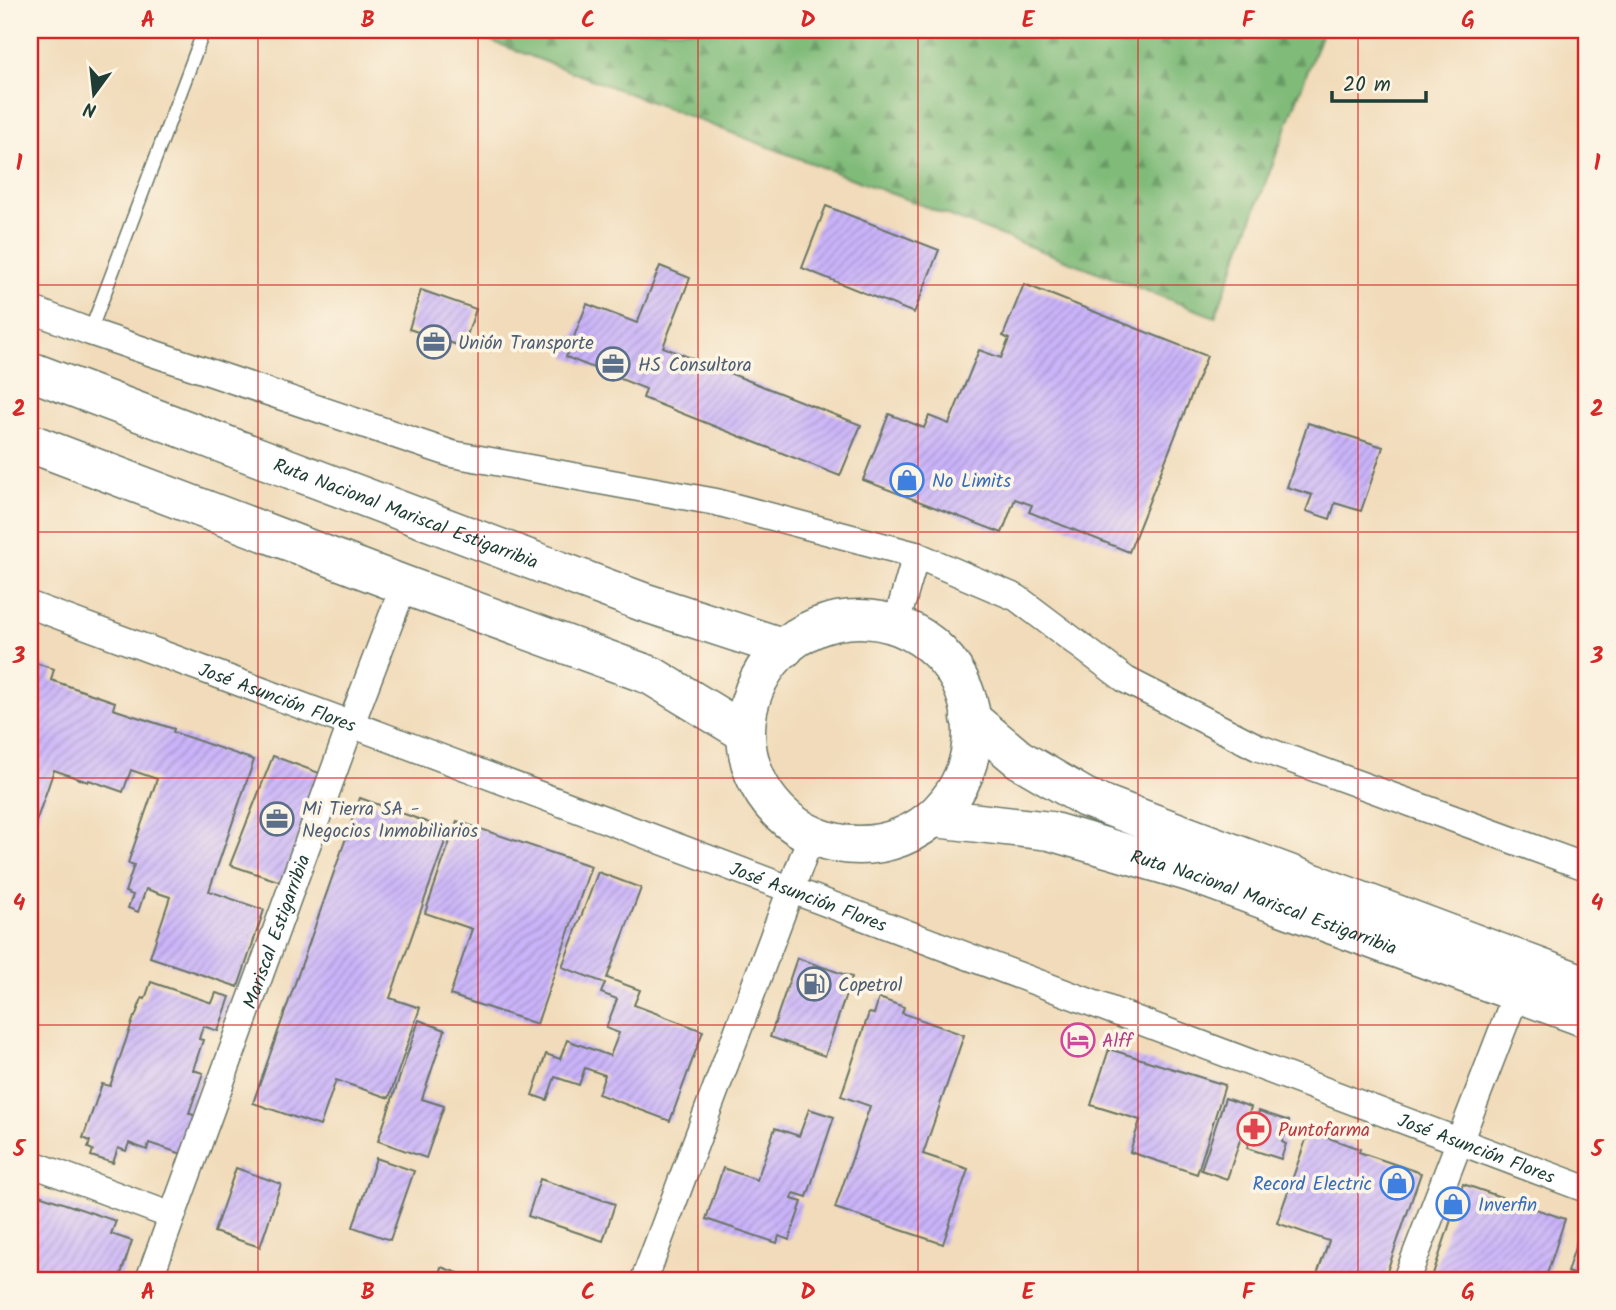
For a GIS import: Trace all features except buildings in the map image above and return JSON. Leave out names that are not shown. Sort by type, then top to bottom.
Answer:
[{"type":"highway","name":"Ruta Nacional Mariscal Estigarribia","points":[[30,371],[631,598],[785,648]]},
{"type":"highway","points":[[30,443],[652,676],[744,732]]},
{"type":"highway","points":[[868,618],[897,625],[925,639],[948,660],[964,687],[970,718],[967,772],[935,818],[916,832],[882,845],[846,846],[811,836],[783,818],[762,793],[749,764],[744,732],[755,683],[785,648],[811,629],[839,620],[868,618]]},
{"type":"highway","name":"Ruta Nacional Mariscal Estigarribia","points":[[970,718],[1019,759],[1086,798],[1586,985]]},
{"type":"highway","name":"Ruta Nacional Mariscal Estigarribia","points":[[935,818],[1050,831],[1189,872],[1586,1018]]},
{"type":"street","points":[[30,309],[90,332],[452,454],[716,502],[916,555],[1017,597],[1126,680],[1257,747],[1586,867]]},
{"type":"street","points":[[897,625],[916,555]]},
{"type":"street","name":"Mariscal Estigarribia","points":[[157,1278],[172,1216],[404,585]]},
{"type":"street","name":"José Asunción Flores","points":[[30,605],[1586,1189]]},
{"type":"street","points":[[644,1280],[811,836]]},
{"type":"street","points":[[1406,1280],[1517,992]]},
{"type":"street","points":[[30,1163],[172,1216]]},
{"type":"lane","points":[[90,332],[204,30]]},
{"type":"green space","points":[[462,30],[1323,30],[1215,317]]},
{"type":"place","name":"Unión Transporte","points":[[434,342]]},
{"type":"place","name":"HS Consultora","points":[[613,364]]},
{"type":"place","name":"No Limits","points":[[907,480]]},
{"type":"place","name":"Mi Tierra SA - Negocios Inmobiliarios","points":[[277,819]]},
{"type":"place","name":"Copetrol","points":[[814,984]]},
{"type":"place","name":"Alff","points":[[1078,1040]]},
{"type":"place","name":"Puntofarma","points":[[1254,1129]]},
{"type":"place","name":"Record Electric","points":[[1397,1183]]},
{"type":"place","name":"Inverfin","points":[[1453,1204]]}]
